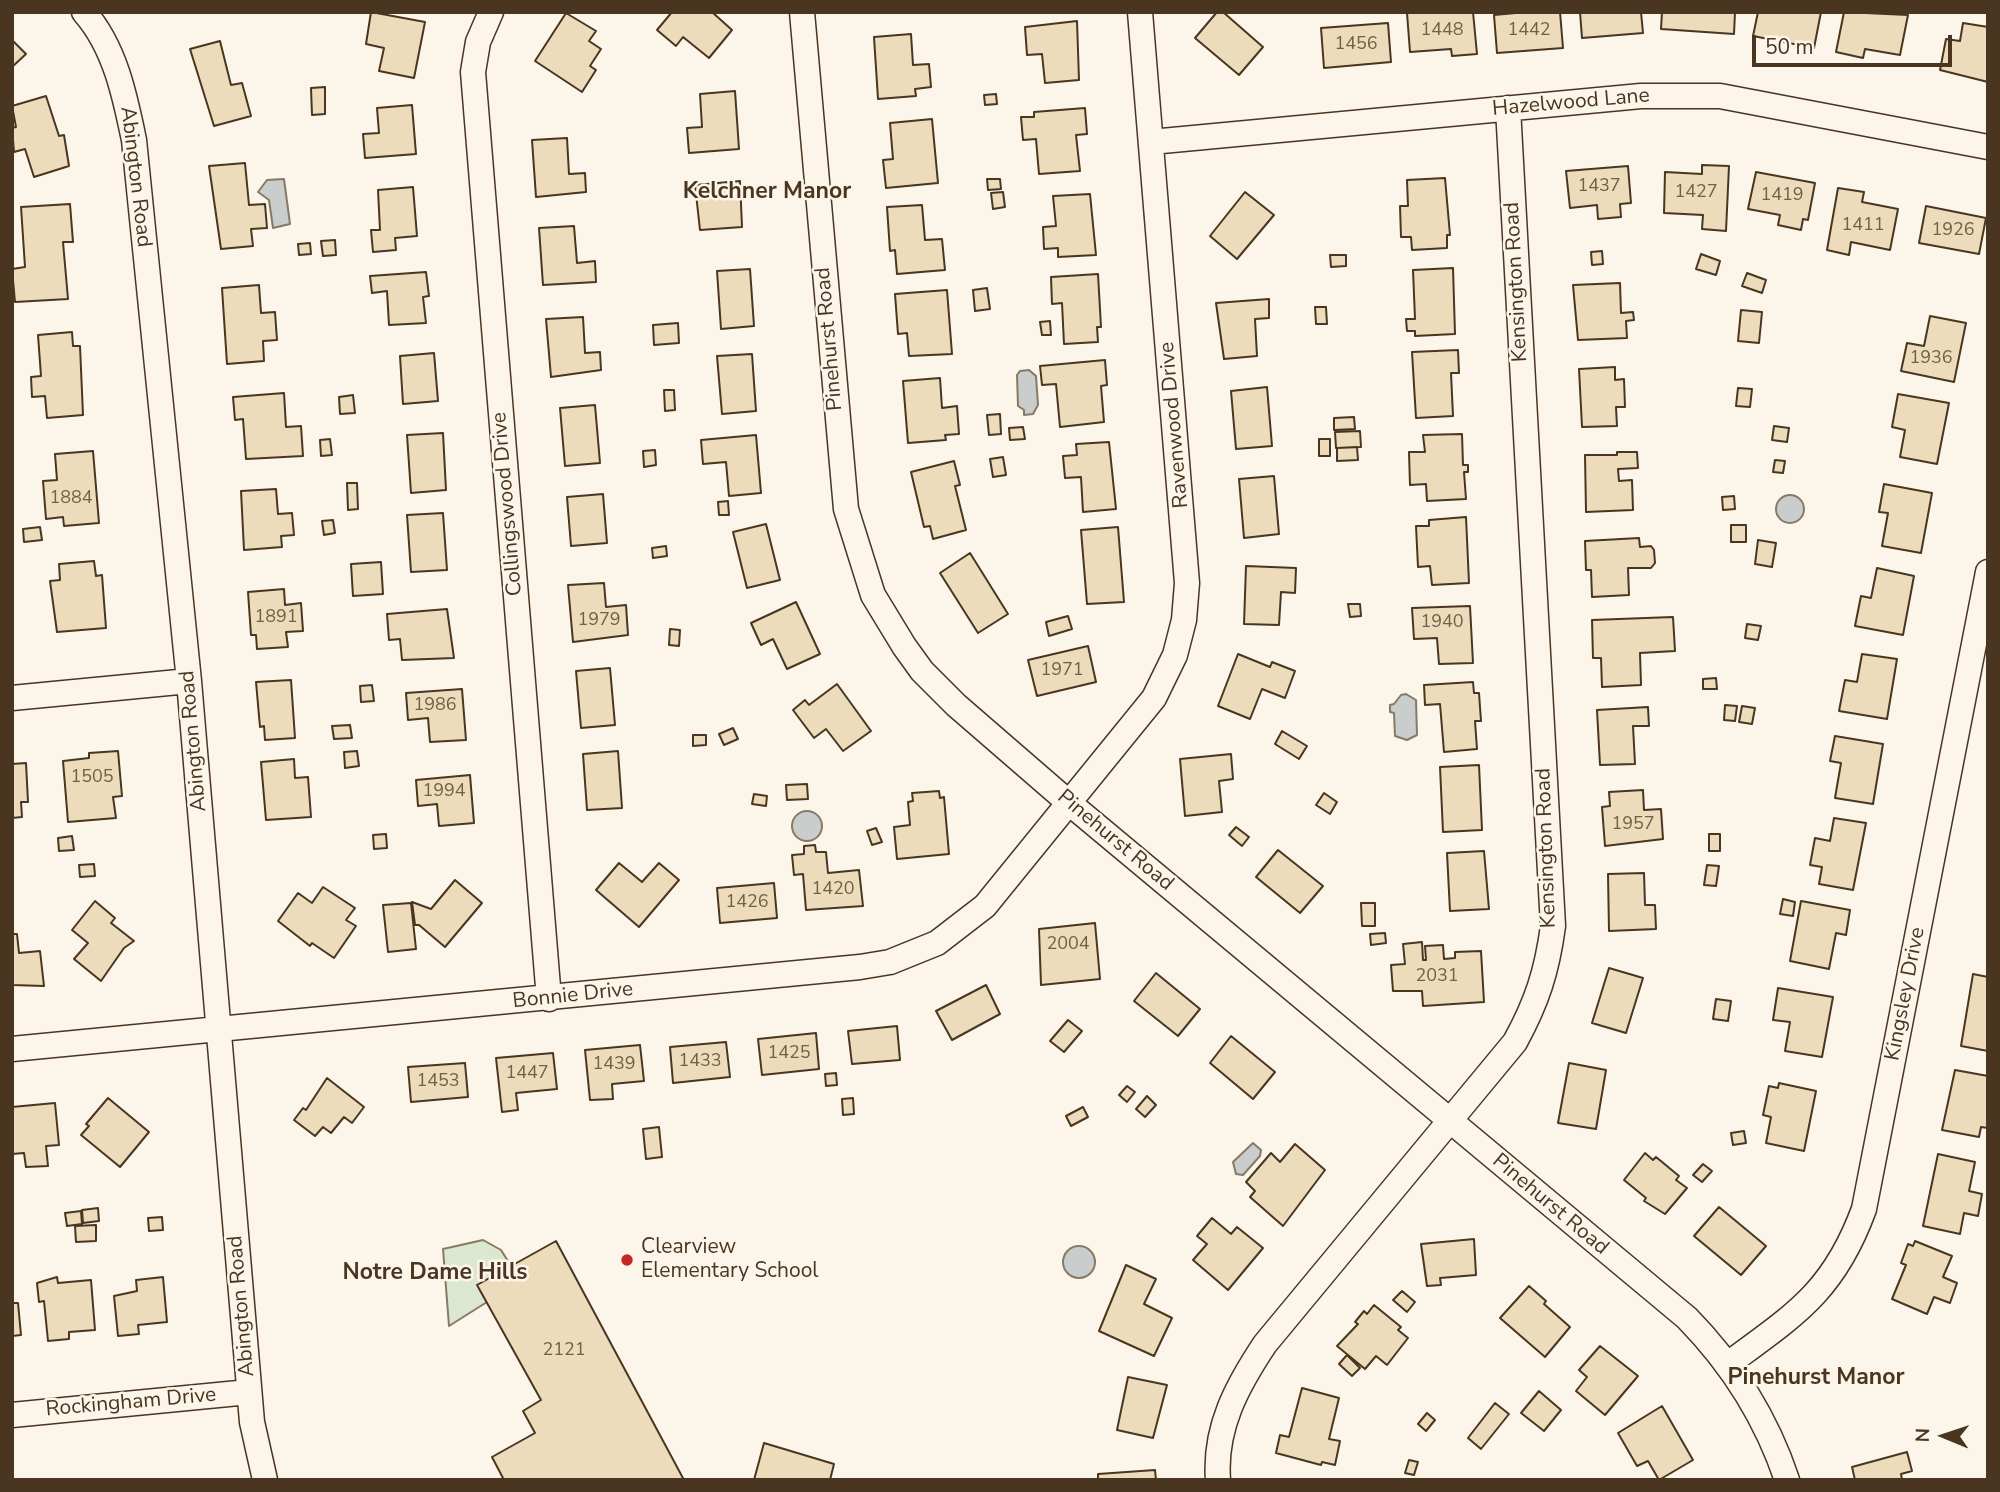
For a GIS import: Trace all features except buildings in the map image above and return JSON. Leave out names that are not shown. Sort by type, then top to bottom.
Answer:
[{"type":"street","name":"Abington Road","points":[[84,12],[114,64],[124,90],[134,139],[189,681],[249,1392],[252,1422],[265,1480]]},
{"type":"street","name":"Collingswood Drive","points":[[491,12],[478,42],[473,72],[549,999]]},
{"type":"street","name":"Pinehurst Road","points":[[802,12],[846,509],[862,567],[888,621],[922,671],[956,705],[1068,802],[1687,1318],[1728,1364],[1762,1418],[1787,1480]]},
{"type":"street","name":"Ravenwood Drive","points":[[1068,802],[1154,698],[1175,654],[1184,620],[1187,583],[1140,12]]},
{"type":"street","name":"Hazelwood Lane","points":[[1151,142],[1508,108],[1693,94],[1720,96],[1988,147]]},
{"type":"street","name":"Kensington Road","points":[[1218,1480],[1218,1444],[1226,1412],[1245,1375],[1265,1345],[1515,1042],[1536,1003],[1548,965],[1553,926],[1508,108]]},
{"type":"street","name":"Kingsley Drive","points":[[1728,1364],[1814,1298],[1836,1271],[1852,1241],[1864,1209],[1988,572]]},
{"type":"street","points":[[12,698],[189,681]]},
{"type":"street","name":"Bonnie Drive","points":[[12,1049],[860,967],[912,954],[937,943],[985,906],[1068,802]]},
{"type":"street","name":"Rockingham Drive","points":[[12,1415],[249,1392]]},
{"type":"green space","points":[[483,1240],[501,1250],[511,1266],[478,1285],[487,1302],[449,1326],[443,1249]]},
{"type":"shaded area","points":[[284,179],[290,224],[273,228],[269,200],[258,192],[267,180]]},
{"type":"shaded area","points":[[1029,370],[1036,376],[1038,405],[1033,414],[1024,415],[1024,410],[1018,406],[1017,375],[1020,371]]},
{"type":"shaded area","points":[[1790,495],[1800,499],[1804,509],[1800,519],[1790,523],[1780,519],[1776,509],[1780,499]]},
{"type":"shaded area","points":[[1406,694],[1416,700],[1417,735],[1407,740],[1395,736],[1394,713],[1390,712],[1390,705]]},
{"type":"shaded area","points":[[807,811],[813,812],[821,820],[821,832],[813,840],[807,841],[801,840],[793,832],[792,826],[793,820],[801,812]]},
{"type":"shaded area","points":[[1253,1143],[1261,1150],[1260,1156],[1243,1175],[1236,1174],[1233,1162]]},
{"type":"shaded area","points":[[1079,1246],[1090,1251],[1095,1262],[1090,1273],[1079,1278],[1068,1273],[1063,1262],[1068,1251]]},
{"type":"place","name":"Clearview Elementary School","points":[[627,1260]]},
{"type":"district","name":"Kelchner Manor","points":[[767,192]]},
{"type":"district","name":"Notre Dame Hills","points":[[435,1273]]},
{"type":"district","name":"Pinehurst Manor","points":[[1816,1378]]}]
